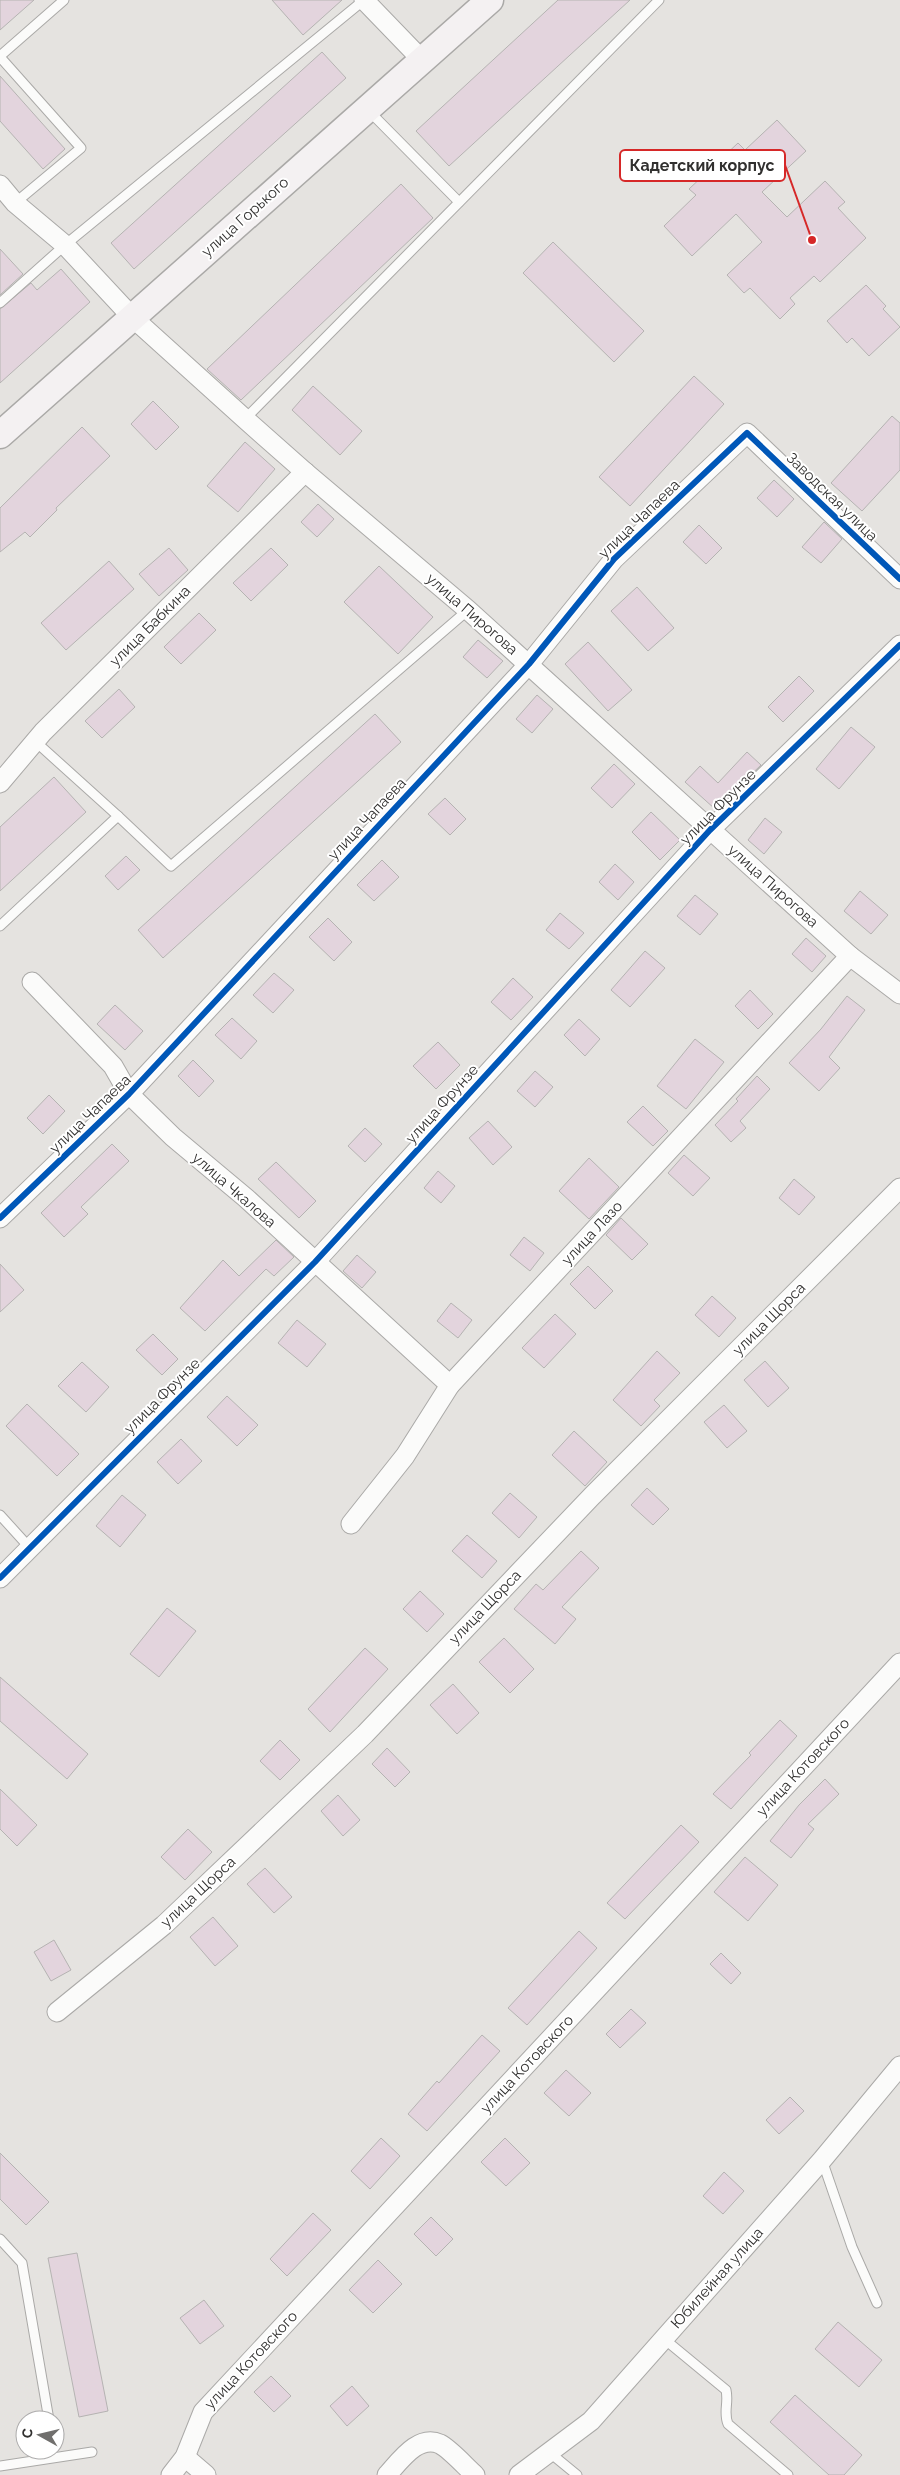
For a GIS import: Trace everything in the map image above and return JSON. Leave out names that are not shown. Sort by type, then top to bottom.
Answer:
[{"type":"street","points":[[364,0],[422,60]]},
{"type":"street","name":"улица Горького","points":[[0,435],[490,0]]},
{"type":"street","name":"улица Пирогова","points":[[0,185],[15,203],[66,245],[132,317],[245,419],[529,664],[850,956],[900,994]]},
{"type":"street","name":"Заводская улица","points":[[747,434],[900,579]]},
{"type":"street","name":"улица Чапаева","points":[[0,1218],[129,1094],[529,664],[614,559],[747,434]]},
{"type":"street","name":"улица Бабкина","points":[[0,783],[36,742],[42,732],[305,472]]},
{"type":"street","name":"улица Фрунзе","points":[[0,1578],[28,1547],[315,1262],[710,830],[900,645]]},
{"type":"street","name":"улица Лазо","points":[[351,1524],[405,1456],[450,1385],[850,956]]},
{"type":"street","name":"улица Чкалова","points":[[32,982],[113,1066],[129,1094],[173,1137],[246,1198],[450,1385]]},
{"type":"street","name":"улица Щорса","points":[[57,2012],[164,1924],[364,1734],[592,1496],[900,1188]]},
{"type":"street","name":"улица Котовского","points":[[171,2475],[185,2457],[203,2412],[900,1663]]},
{"type":"street","name":"Юбилейная улица","points":[[520,2475],[591,2421],[662,2338],[822,2160],[900,2066]]},
{"type":"street","points":[[387,2475],[408,2452],[424,2442],[440,2444],[475,2475]]},
{"type":"street","points":[[185,2457],[206,2475]]},
{"type":"lane","points":[[15,203],[81,148],[0,56],[64,0]]},
{"type":"lane","points":[[0,303],[66,245],[364,0]]},
{"type":"lane","points":[[245,419],[659,0]]},
{"type":"lane","points":[[367,109],[459,202]]},
{"type":"lane","points":[[36,742],[172,866],[468,610]]},
{"type":"lane","points":[[0,926],[118,816]]},
{"type":"lane","points":[[0,1516],[28,1547]]},
{"type":"lane","points":[[822,2160],[852,2247],[877,2303]]},
{"type":"lane","points":[[0,2240],[22,2263],[47,2410]]},
{"type":"lane","points":[[662,2338],[726,2390],[728,2398],[724,2415],[728,2424],[788,2475]]},
{"type":"lane","points":[[65,2453],[92,2452]]},
{"type":"lane","points":[[549,2452],[577,2475]]},
{"type":"lane","points":[[0,2466],[25,2460]]},
{"type":"building","points":[[0,0],[34,0],[0,30]]},
{"type":"building","points":[[272,0],[342,0],[303,35]]},
{"type":"building","points":[[558,0],[630,0],[449,166],[416,131]]},
{"type":"building","points":[[322,52],[346,78],[134,269],[111,243]]},
{"type":"building","points":[[0,76],[65,149],[43,169],[0,121]]},
{"type":"building","points":[[777,120],[806,151],[762,192],[787,217],[825,181],[845,202],[838,208],[866,238],[820,282],[814,276],[790,298],[795,304],[780,319],[750,288],[744,293],[727,275],[762,242],[736,214],[692,256],[664,226],[696,195],[689,189],[738,143],[745,150]]},
{"type":"building","points":[[401,184],[433,218],[241,400],[207,369]]},
{"type":"building","points":[[553,242],[644,331],[614,362],[523,273]]},
{"type":"building","points":[[0,249],[23,274],[0,295]]},
{"type":"building","points":[[61,269],[90,302],[0,383],[0,309],[31,283],[37,290]]},
{"type":"building","points":[[866,285],[886,306],[883,309],[900,327],[869,356],[852,338],[847,343],[827,321]]},
{"type":"building","points":[[694,376],[724,404],[630,506],[599,477]]},
{"type":"building","points":[[313,386],[362,431],[340,455],[292,410]]},
{"type":"building","points":[[153,401],[179,427],[156,450],[131,424]]},
{"type":"building","points":[[892,416],[900,423],[900,470],[862,511],[831,483]]},
{"type":"building","points":[[82,427],[110,456],[56,508],[57,510],[30,537],[25,532],[0,552],[0,508]]},
{"type":"building","points":[[245,442],[275,469],[238,512],[207,486]]},
{"type":"building","points":[[774,480],[794,499],[777,517],[757,498]]},
{"type":"building","points":[[318,504],[334,519],[317,537],[301,522]]},
{"type":"building","points":[[824,522],[842,539],[821,563],[802,547]]},
{"type":"building","points":[[699,525],[722,548],[706,564],[683,542]]},
{"type":"building","points":[[169,548],[188,570],[159,596],[139,574]]},
{"type":"building","points":[[271,548],[288,565],[251,601],[233,583]]},
{"type":"building","points":[[109,561],[134,589],[66,650],[41,623]]},
{"type":"building","points":[[379,566],[433,617],[398,654],[344,602]]},
{"type":"building","points":[[637,587],[674,628],[648,651],[611,611]]},
{"type":"building","points":[[199,613],[216,630],[181,664],[164,647]]},
{"type":"building","points":[[478,640],[503,661],[487,678],[463,657]]},
{"type":"building","points":[[588,642],[632,690],[608,711],[565,664]]},
{"type":"building","points":[[799,676],[814,691],[783,722],[768,707]]},
{"type":"building","points":[[119,689],[135,707],[102,738],[85,721]]},
{"type":"building","points":[[537,695],[553,709],[532,733],[516,719]]},
{"type":"building","points":[[375,714],[401,742],[163,958],[138,930]]},
{"type":"building","points":[[851,727],[875,747],[839,789],[816,769]]},
{"type":"building","points":[[747,752],[761,765],[715,809],[685,782],[700,766],[718,783]]},
{"type":"building","points":[[614,764],[635,784],[612,808],[591,788]]},
{"type":"building","points":[[54,777],[86,812],[0,891],[0,827]]},
{"type":"building","points":[[445,798],[466,819],[450,835],[428,814]]},
{"type":"building","points":[[651,812],[680,840],[660,860],[632,832]]},
{"type":"building","points":[[765,818],[782,832],[764,854],[748,840]]},
{"type":"building","points":[[126,856],[140,870],[118,890],[105,876]]},
{"type":"building","points":[[382,860],[399,877],[374,901],[357,885]]},
{"type":"building","points":[[615,864],[634,882],[618,900],[599,882]]},
{"type":"building","points":[[860,891],[888,915],[871,934],[844,911]]},
{"type":"building","points":[[695,895],[718,914],[700,935],[677,916]]},
{"type":"building","points":[[560,913],[584,933],[569,949],[546,930]]},
{"type":"building","points":[[328,918],[352,942],[334,961],[309,937]]},
{"type":"building","points":[[806,938],[826,956],[812,972],[792,954]]},
{"type":"building","points":[[645,951],[665,968],[630,1007],[611,990]]},
{"type":"building","points":[[274,973],[294,990],[273,1013],[253,995]]},
{"type":"building","points":[[513,978],[533,997],[511,1020],[491,1002]]},
{"type":"building","points":[[750,990],[773,1014],[758,1029],[735,1006]]},
{"type":"building","points":[[847,996],[865,1010],[829,1057],[840,1068],[819,1091],[789,1063],[821,1029]]},
{"type":"building","points":[[115,1005],[143,1031],[125,1050],[97,1024]]},
{"type":"building","points":[[232,1018],[257,1041],[241,1059],[215,1035]]},
{"type":"building","points":[[579,1019],[600,1039],[585,1056],[564,1035]]},
{"type":"building","points":[[695,1039],[724,1062],[686,1109],[657,1086]]},
{"type":"building","points":[[438,1042],[460,1065],[436,1089],[413,1066]]},
{"type":"building","points":[[193,1060],[214,1081],[199,1097],[178,1076]]},
{"type":"building","points":[[535,1071],[553,1087],[535,1107],[517,1091]]},
{"type":"building","points":[[757,1076],[770,1089],[740,1121],[746,1128],[731,1142],[715,1125],[738,1101],[736,1099]]},
{"type":"building","points":[[49,1095],[65,1111],[43,1134],[27,1118]]},
{"type":"building","points":[[643,1106],[668,1131],[653,1146],[627,1122]]},
{"type":"building","points":[[488,1121],[512,1147],[493,1165],[469,1138]]},
{"type":"building","points":[[365,1128],[382,1144],[365,1162],[348,1146]]},
{"type":"building","points":[[112,1144],[129,1161],[81,1207],[88,1214],[64,1237],[41,1213]]},
{"type":"building","points":[[684,1155],[710,1178],[693,1196],[668,1173]]},
{"type":"building","points":[[589,1158],[619,1187],[589,1219],[559,1191]]},
{"type":"building","points":[[276,1162],[316,1201],[299,1218],[258,1179]]},
{"type":"building","points":[[438,1171],[455,1186],[441,1203],[424,1188]]},
{"type":"building","points":[[794,1179],[815,1197],[799,1215],[779,1198]]},
{"type":"building","points":[[621,1218],[648,1244],[632,1260],[606,1235]]},
{"type":"building","points":[[524,1237],[544,1253],[530,1271],[510,1255]]},
{"type":"building","points":[[276,1240],[294,1257],[274,1276],[266,1269],[205,1331],[180,1308],[223,1260],[239,1276]]},
{"type":"building","points":[[357,1255],[376,1272],[362,1288],[343,1271]]},
{"type":"building","points":[[0,1264],[24,1290],[0,1312]]},
{"type":"building","points":[[588,1266],[613,1291],[595,1309],[570,1284]]},
{"type":"building","points":[[712,1296],[736,1318],[719,1337],[695,1315]]},
{"type":"building","points":[[451,1303],[472,1320],[458,1338],[437,1321]]},
{"type":"building","points":[[555,1314],[576,1334],[544,1368],[522,1348]]},
{"type":"building","points":[[297,1320],[326,1344],[307,1367],[278,1343]]},
{"type":"building","points":[[153,1334],[178,1359],[162,1375],[136,1350]]},
{"type":"building","points":[[657,1351],[680,1373],[654,1400],[660,1406],[641,1426],[613,1400]]},
{"type":"building","points":[[765,1361],[789,1388],[768,1407],[744,1380]]},
{"type":"building","points":[[82,1362],[109,1387],[86,1412],[58,1386]]},
{"type":"building","points":[[227,1396],[258,1425],[237,1446],[207,1417]]},
{"type":"building","points":[[27,1404],[79,1454],[57,1476],[6,1426]]},
{"type":"building","points":[[724,1405],[747,1431],[727,1448],[704,1422]]},
{"type":"building","points":[[574,1431],[607,1462],[585,1486],[552,1455]]},
{"type":"building","points":[[181,1439],[202,1461],[178,1484],[157,1462]]},
{"type":"building","points":[[647,1488],[669,1509],[653,1525],[631,1505]]},
{"type":"building","points":[[510,1493],[537,1517],[519,1538],[492,1513]]},
{"type":"building","points":[[122,1495],[146,1515],[120,1547],[96,1526]]},
{"type":"building","points":[[467,1535],[497,1561],[482,1578],[452,1551]]},
{"type":"building","points":[[581,1551],[599,1568],[562,1607],[576,1619],[555,1644],[514,1609],[536,1584],[543,1590]]},
{"type":"building","points":[[420,1591],[444,1614],[427,1632],[403,1609]]},
{"type":"building","points":[[167,1608],[196,1631],[159,1677],[130,1654]]},
{"type":"building","points":[[504,1638],[534,1669],[510,1693],[479,1662]]},
{"type":"building","points":[[365,1648],[388,1669],[330,1732],[308,1709]]},
{"type":"building","points":[[0,1677],[88,1754],[67,1779],[0,1721]]},
{"type":"building","points":[[453,1684],[479,1713],[457,1734],[430,1705]]},
{"type":"building","points":[[780,1720],[797,1736],[731,1809],[713,1794],[751,1755],[749,1753]]},
{"type":"building","points":[[280,1740],[300,1760],[280,1780],[260,1761]]},
{"type":"building","points":[[387,1748],[410,1772],[395,1787],[372,1764]]},
{"type":"building","points":[[825,1779],[839,1794],[808,1824],[814,1829],[791,1858],[770,1841],[799,1805]]},
{"type":"building","points":[[0,1789],[37,1825],[17,1846],[0,1829]]},
{"type":"building","points":[[338,1795],[360,1820],[343,1836],[321,1811]]},
{"type":"building","points":[[681,1825],[699,1842],[625,1919],[607,1903]]},
{"type":"building","points":[[188,1829],[212,1852],[185,1880],[161,1857]]},
{"type":"building","points":[[745,1857],[778,1885],[748,1921],[714,1892]]},
{"type":"building","points":[[265,1868],[292,1897],[274,1913],[247,1884]]},
{"type":"building","points":[[213,1917],[238,1946],[215,1966],[190,1937]]},
{"type":"building","points":[[579,1931],[597,1948],[527,2025],[508,2008]]},
{"type":"building","points":[[54,1940],[71,1970],[51,1981],[34,1952]]},
{"type":"building","points":[[721,1953],[741,1973],[731,1984],[710,1964]]},
{"type":"building","points":[[631,2009],[646,2023],[620,2048],[606,2034]]},
{"type":"building","points":[[482,2035],[500,2051],[427,2131],[408,2114]]},
{"type":"building","points":[[566,2070],[591,2093],[569,2116],[544,2093]]},
{"type":"building","points":[[790,2097],[804,2111],[779,2134],[766,2120]]},
{"type":"building","points":[[381,2138],[400,2156],[370,2189],[351,2171]]},
{"type":"building","points":[[505,2138],[530,2163],[506,2186],[481,2162]]},
{"type":"building","points":[[0,2153],[49,2202],[26,2225],[0,2199]]},
{"type":"building","points":[[724,2172],[744,2191],[723,2214],[703,2196]]},
{"type":"building","points":[[313,2213],[331,2230],[287,2276],[270,2259]]},
{"type":"building","points":[[431,2217],[453,2239],[436,2256],[414,2234]]},
{"type":"building","points":[[77,2253],[108,2411],[79,2417],[48,2258]]},
{"type":"building","points":[[378,2260],[402,2284],[373,2313],[349,2290]]},
{"type":"building","points":[[204,2300],[224,2326],[200,2344],[180,2318]]},
{"type":"building","points":[[838,2322],[882,2360],[859,2387],[815,2349]]},
{"type":"building","points":[[271,2376],[291,2396],[274,2412],[254,2392]]},
{"type":"building","points":[[352,2386],[369,2406],[347,2426],[330,2406]]},
{"type":"building","points":[[795,2395],[862,2455],[844,2475],[829,2475],[770,2422]]},
{"type":"cycle path","points":[[0,1218],[129,1094],[529,664],[614,559],[747,433],[900,579]]},
{"type":"cycle path","points":[[0,1578],[315,1262],[710,830],[900,645]]},
{"type":"place","name":"Кадетский корпус","points":[[812,240]]}]
